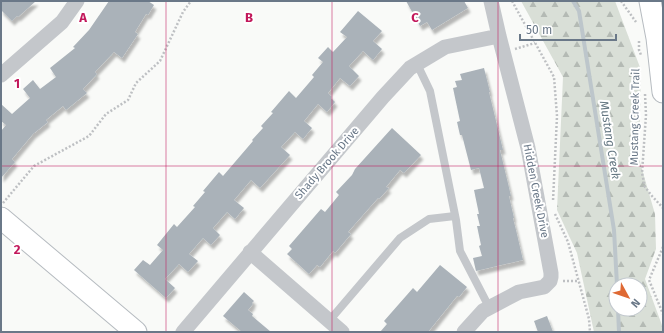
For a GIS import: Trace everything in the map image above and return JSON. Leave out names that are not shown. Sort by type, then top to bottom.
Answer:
[{"type":"main road","points":[[650,1],[653,37],[654,92]]},
{"type":"main road","points":[[1,218],[136,332]]},
{"type":"street","points":[[1,75],[62,22],[77,1]]},
{"type":"street","name":"Hidden Creek Drive","points":[[464,332],[483,310],[519,292],[544,287],[551,277],[528,148],[491,1]]},
{"type":"street","name":"Shady Brook Drive","points":[[183,332],[383,97],[410,68],[445,47],[499,36]]},
{"type":"street","points":[[250,252],[342,332]]},
{"type":"lane","points":[[417,64],[430,91],[455,216],[460,250],[489,307]]},
{"type":"lane","points":[[329,321],[400,238],[429,218],[455,216]]},
{"type":"path","points":[[1,202],[3,204],[34,166],[90,136],[106,114],[128,100],[136,83],[160,61],[183,12],[190,1]]},
{"type":"path","points":[[512,1],[554,77],[557,116],[553,201]]},
{"type":"path","points":[[621,1],[636,21],[638,28]]},
{"type":"path","name":"Mustang Creek Trail","points":[[642,57],[639,50],[653,37]]},
{"type":"path","points":[[503,52],[535,43]]},
{"type":"path","name":"Mustang Creek Trail","points":[[654,92],[646,115],[642,172],[645,187],[663,208]]},
{"type":"path","points":[[553,209],[568,242],[589,319],[590,332]]},
{"type":"path","points":[[663,247],[649,280],[663,314]]},
{"type":"green space","points":[[521,1],[615,1],[641,70],[639,159],[655,214],[656,249],[646,277],[608,277],[608,317],[648,317],[648,287],[663,328],[663,332],[594,332],[577,253],[557,210],[563,77]]},
{"type":"building","points":[[1,1],[36,1],[12,21],[1,10]]},
{"type":"building","points":[[109,1],[148,1],[154,5],[148,15],[146,14],[135,32],[138,34],[122,58],[114,52],[95,72],[97,74],[83,89],[87,93],[66,110],[63,106],[46,120],[48,122],[33,134],[12,159],[15,162],[1,178],[1,131],[6,125],[1,121],[1,104],[12,114],[30,98],[23,89],[33,80],[40,89],[56,77],[50,68],[75,48],[73,47],[89,30]]},
{"type":"building","points":[[406,1],[464,1],[468,8],[432,30],[427,22],[420,26]]},
{"type":"building","points":[[358,11],[382,31],[373,41],[382,49],[373,60],[363,51],[349,66],[359,76],[350,86],[340,78],[328,93],[335,102],[327,112],[318,104],[304,121],[312,128],[303,139],[295,132],[281,147],[290,155],[260,188],[251,180],[234,200],[244,208],[235,219],[227,212],[213,228],[220,235],[211,245],[203,238],[189,254],[198,261],[188,272],[179,264],[165,279],[175,288],[166,298],[134,270],[143,260],[150,265],[163,250],[157,245],[174,224],[177,227],[195,207],[193,206],[205,192],[203,191],[219,172],[223,176],[253,141],[252,140],[263,128],[261,126],[273,113],[271,112],[289,91],[296,98],[314,77],[312,75],[323,62],[318,58],[328,47],[333,52],[347,37],[340,32]]},
{"type":"building","points":[[484,68],[503,150],[500,150],[511,196],[509,196],[513,218],[523,260],[476,271],[473,258],[482,256],[479,246],[481,245],[477,226],[480,226],[477,214],[479,214],[474,190],[484,188],[479,168],[471,170],[462,135],[460,135],[457,122],[460,121],[453,88],[457,87],[455,81],[462,80],[460,74]]},
{"type":"building","points":[[392,128],[421,155],[404,173],[400,170],[386,187],[389,188],[379,199],[378,198],[348,232],[351,234],[335,253],[333,251],[320,267],[317,265],[309,274],[287,254],[292,249],[289,246],[321,209],[325,212],[339,195],[336,192]]},
{"type":"building","points":[[440,265],[467,287],[459,297],[457,296],[428,332],[380,332],[387,324],[384,321],[413,288],[417,292]]},
{"type":"building","points":[[244,292],[254,301],[248,310],[253,314],[252,316],[271,332],[242,332],[223,316]]},
{"type":"building","points":[[547,316],[553,332],[538,332],[534,321]]},
{"type":"waterway","name":"Mustang Creek","points":[[573,1],[579,11],[614,230],[617,277]]},
{"type":"waterway","name":"Mustang Creek","points":[[618,317],[619,332]]}]
